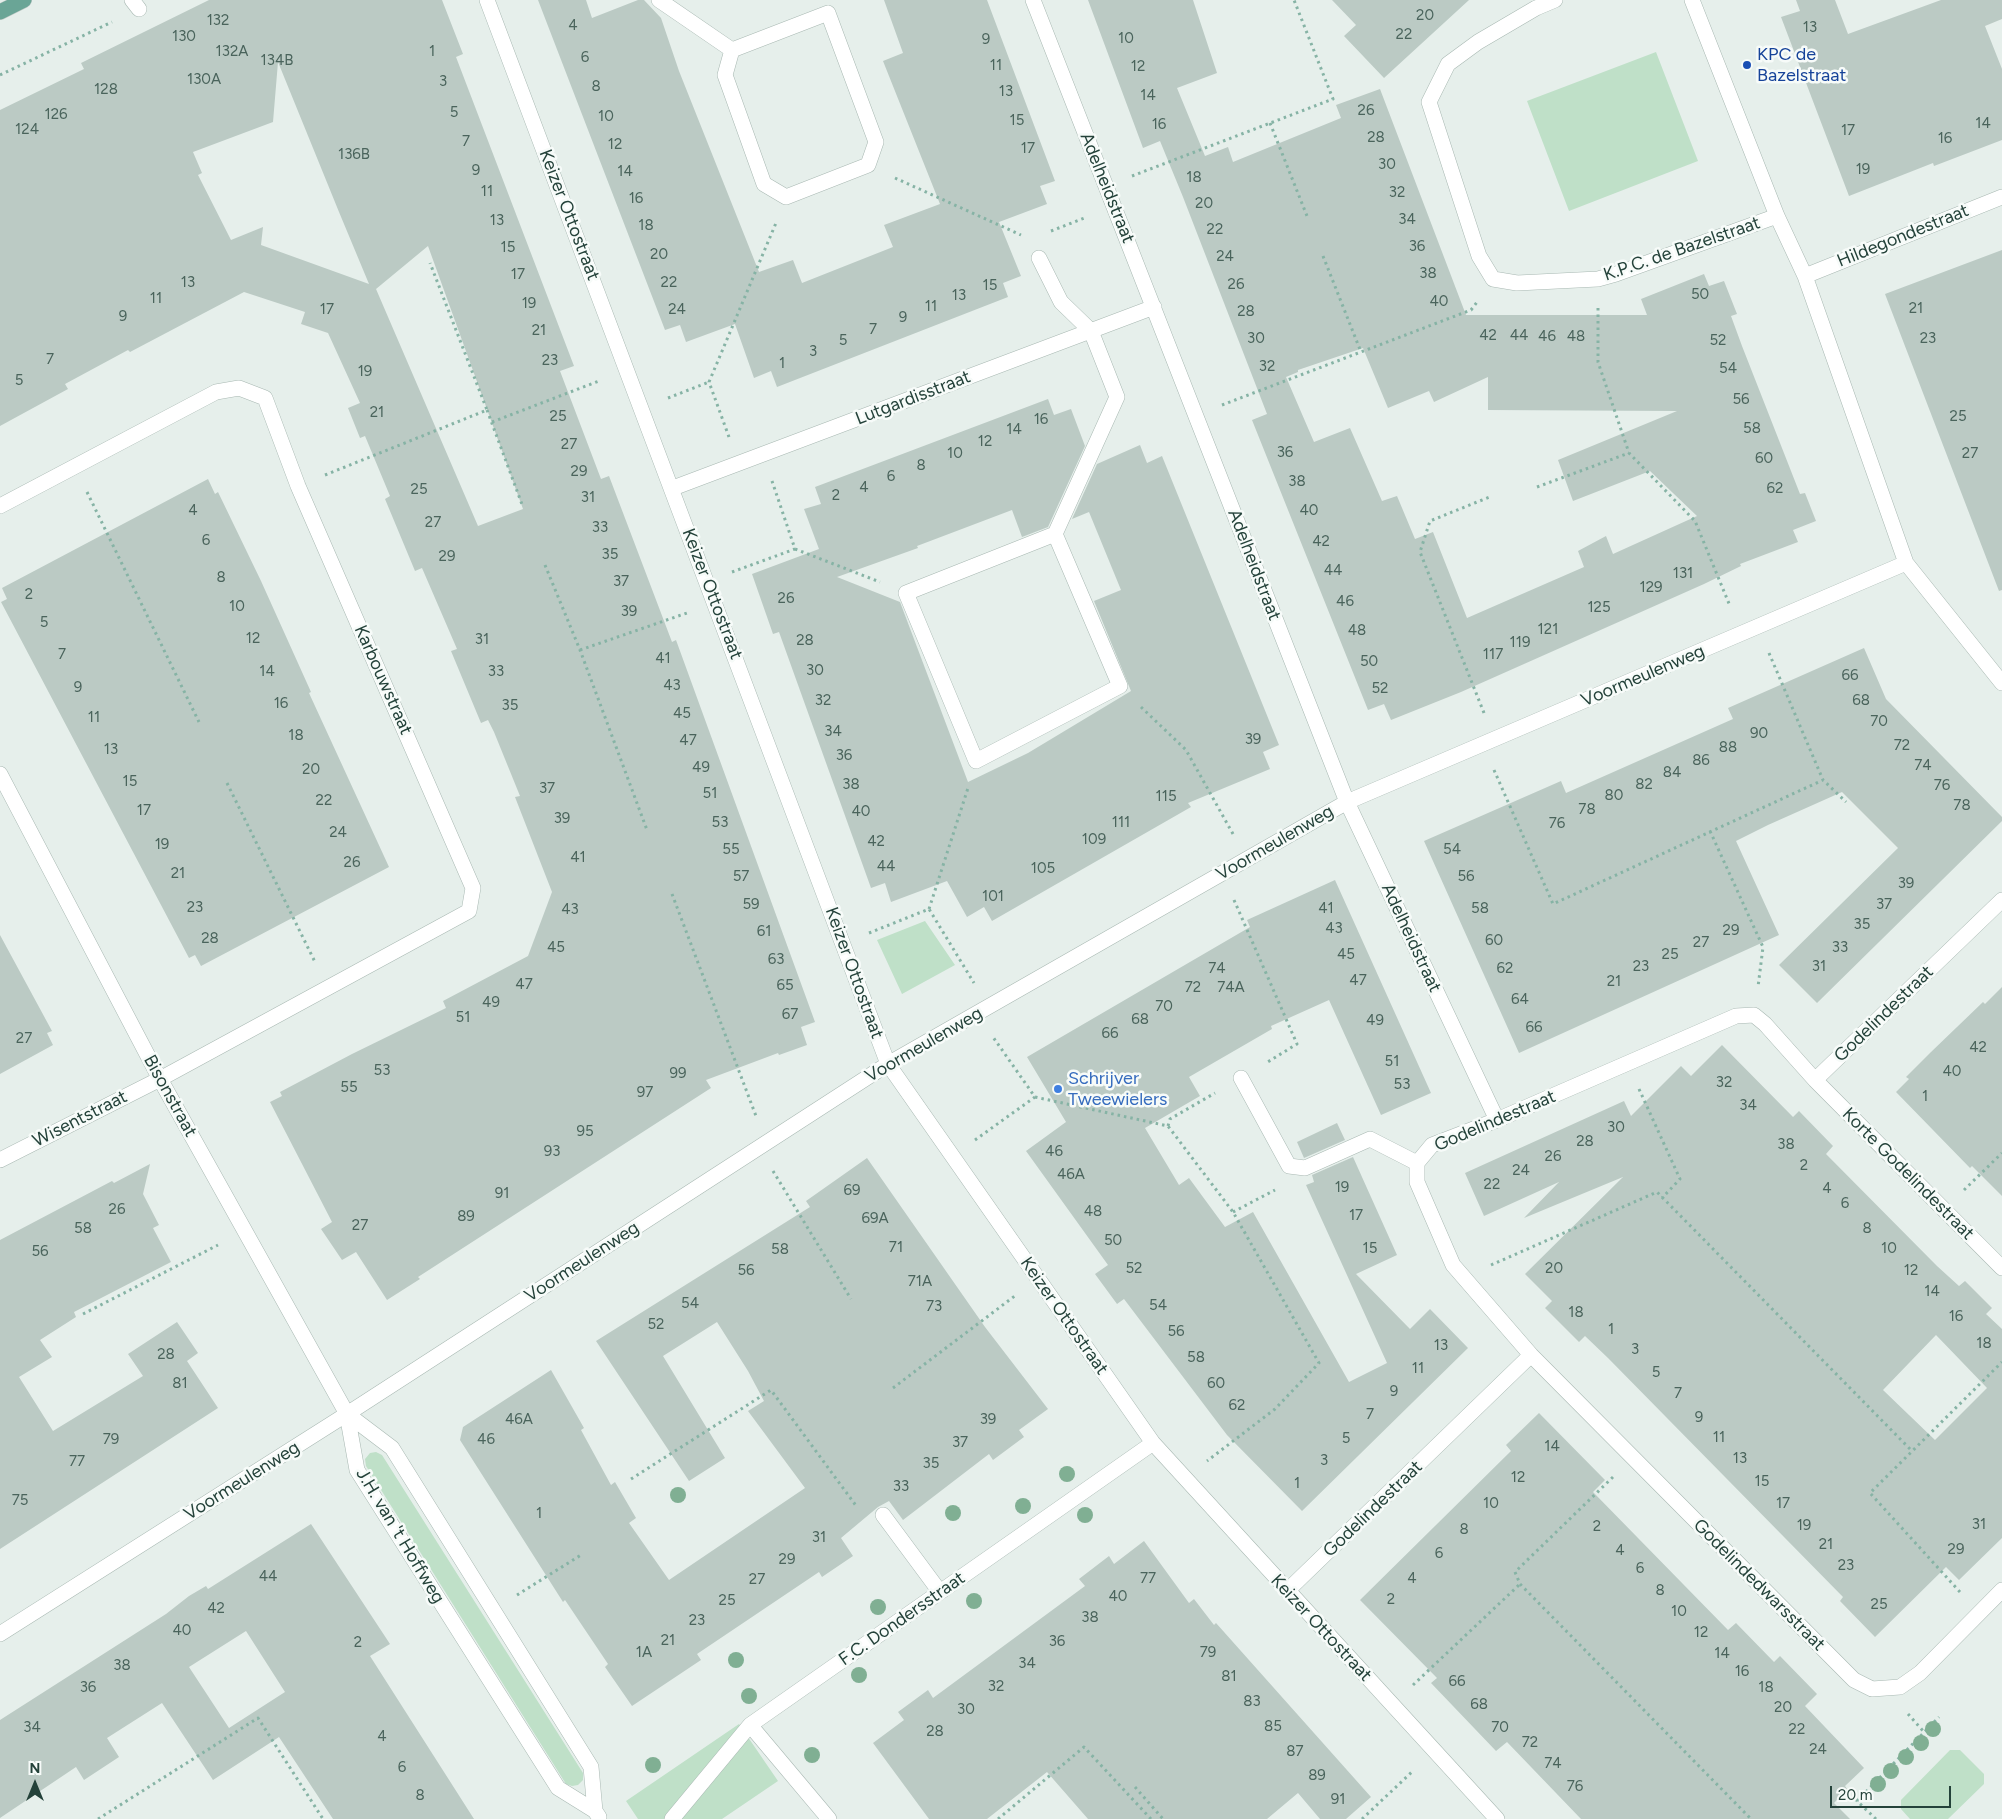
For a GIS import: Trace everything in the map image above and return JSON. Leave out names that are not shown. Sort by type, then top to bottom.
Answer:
[{"type":"main road","points":[[0,12],[24,0]]},
{"type":"street","name":"Keizer Ottostraat","points":[[487,0],[673,488],[888,1064],[1153,1443],[1497,1819]]},
{"type":"street","points":[[659,0],[732,50]]},
{"type":"street","name":"Adelheidstraat","points":[[1033,0],[1347,802],[1497,1120]]},
{"type":"street","points":[[1493,278],[1479,256],[1429,102],[1448,64],[1485,37],[1536,8],[1556,0]]},
{"type":"street","name":"K.P.C. de Bazelstraat","points":[[1692,0],[1777,216],[1805,276],[1906,563],[2002,683]]},
{"type":"street","points":[[828,12],[876,142],[868,166],[786,197],[764,184],[725,75],[732,50],[828,12]]},
{"type":"street","name":"Hildegondestraat","points":[[1805,276],[2002,196]]},
{"type":"street","name":"K.P.C. de Bazelstraat","points":[[1493,278],[1517,283],[1598,278],[1616,274],[1777,216]]},
{"type":"street","points":[[1039,258],[1061,302],[1091,331],[1117,397],[1055,534],[906,592],[976,761],[1120,686],[1055,534]]},
{"type":"street","name":"Lutgardisstraat","points":[[673,488],[1154,307]]},
{"type":"street","name":"Karbouwstraat","points":[[0,506],[216,392],[239,388],[265,398],[298,486],[473,888],[469,911],[160,1079]]},
{"type":"street","name":"Voormeulenweg","points":[[0,1634],[347,1414],[888,1064],[1247,858],[1347,802],[1906,563]]},
{"type":"street","name":"Bisonstraat","points":[[0,774],[160,1079],[347,1414]]},
{"type":"street","name":"Godelindestraat","points":[[1815,1080],[2002,900]]},
{"type":"street","name":"Godelindestraat","points":[[1287,1591],[1531,1355],[1453,1264],[1417,1182],[1417,1163],[1432,1145],[1497,1120],[1736,1016],[1754,1016]]},
{"type":"street","points":[[1754,1016],[1765,1024],[1815,1080]]},
{"type":"street","points":[[1240,1078],[1289,1166],[1305,1168],[1370,1139],[1417,1163]]},
{"type":"street","name":"Wisentstraat","points":[[0,1160],[160,1079]]},
{"type":"street","name":"Korte Godelindestraat","points":[[1815,1080],[2002,1268]]},
{"type":"street","name":"Godelindedwarsstraat","points":[[1531,1355],[1854,1680],[1872,1689],[1900,1687],[1920,1673],[2002,1590]]},
{"type":"street","name":"J.H. van 't Hoffweg","points":[[347,1414],[392,1448],[591,1767],[597,1815]]},
{"type":"street","name":"J.H. van 't Hoffweg","points":[[347,1414],[357,1470],[558,1788],[597,1815]]},
{"type":"street","name":"F.C. Dondersstraat","points":[[672,1819],[750,1725],[1153,1443]]},
{"type":"street","points":[[883,1515],[940,1592]]},
{"type":"street","points":[[750,1725],[829,1819]]},
{"type":"path","points":[[1106,186],[1333,99],[1294,0]]},
{"type":"path","points":[[0,75],[135,5]]},
{"type":"path","points":[[1270,123],[1306,216]]},
{"type":"path","points":[[868,166],[1030,239],[1039,258]]},
{"type":"path","points":[[738,464],[709,382],[786,197]]},
{"type":"path","points":[[1030,239],[1114,206]]},
{"type":"path","points":[[1323,256],[1360,352]]},
{"type":"path","points":[[430,263],[523,507]]},
{"type":"path","points":[[1196,414],[1471,310],[1493,278]]},
{"type":"path","points":[[1598,278],[1598,362],[1629,453],[1695,521],[1741,634]]},
{"type":"path","points":[[492,422],[627,370]]},
{"type":"path","points":[[642,408],[709,382]]},
{"type":"path","points":[[298,486],[487,410]]},
{"type":"path","points":[[1537,487],[1629,453]]},
{"type":"path","points":[[763,454],[795,549]]},
{"type":"path","points":[[74,467],[199,722]]},
{"type":"path","points":[[1492,496],[1430,522],[1420,552],[1488,741],[1553,904],[1822,780]]},
{"type":"path","points":[[707,581],[795,549],[906,592]]},
{"type":"path","points":[[545,566],[580,650],[646,830]]},
{"type":"path","points":[[580,650],[716,603]]},
{"type":"path","points":[[1758,627],[1822,780],[1846,802]]},
{"type":"path","points":[[1120,686],[1186,750],[1247,858]]},
{"type":"path","points":[[976,761],[929,909],[983,1010],[1035,1097],[1168,1126],[1234,1212],[1319,1363],[1275,1409],[1185,1478]]},
{"type":"path","points":[[227,783],[327,988]]},
{"type":"path","points":[[1710,831],[1763,947],[1754,1016]]},
{"type":"path","points":[[1168,1126],[1170,1119],[1297,1044],[1222,873]]},
{"type":"path","points":[[672,894],[762,1145],[851,1299]]},
{"type":"path","points":[[842,943],[929,909]]},
{"type":"path","points":[[1628,1064],[1680,1179],[1662,1198]]},
{"type":"path","points":[[952,1156],[1035,1097]]},
{"type":"path","points":[[1944,1210],[2002,1153]]},
{"type":"path","points":[[1234,1212],[1278,1188],[1289,1166]]},
{"type":"path","points":[[1464,1277],[1656,1192],[1912,1451]]},
{"type":"path","points":[[83,1314],[245,1231]]},
{"type":"path","points":[[893,1388],[1038,1278]]},
{"type":"path","points":[[1980,1612],[1870,1493],[2002,1362]]},
{"type":"path","points":[[631,1479],[772,1390],[858,1508]]},
{"type":"path","points":[[1633,1458],[1515,1572],[1520,1584],[1752,1819]]},
{"type":"path","points":[[493,1610],[581,1555]]},
{"type":"path","points":[[1392,1704],[1520,1584]]},
{"type":"path","points":[[1876,1819],[1857,1800],[1939,1717]]},
{"type":"path","points":[[98,1819],[258,1718],[323,1819]]},
{"type":"path","points":[[998,1819],[1084,1747],[1151,1819]]},
{"type":"path","points":[[1362,1819],[1435,1750]]},
{"type":"path","points":[[1135,1787],[1163,1819]]},
{"type":"green space","points":[[1656,52],[1698,161],[1569,211],[1527,101]]},
{"type":"green space","points":[[925,921],[955,965],[902,994],[877,940]]},
{"type":"green space","points":[[376,1452],[382,1455],[583,1773],[583,1780],[578,1785],[566,1784],[366,1466],[365,1459],[370,1453]]},
{"type":"green space","points":[[739,1724],[778,1781],[722,1819],[638,1819],[626,1801]]},
{"type":"green space","points":[[1950,1750],[1960,1750],[1984,1774],[1984,1784],[1948,1819],[1910,1819],[1901,1809],[1901,1800]]},
{"type":"building","points":[[209,0],[442,0],[463,54],[456,57],[574,366],[560,371],[601,479],[609,476],[672,642],[676,640],[815,1022],[801,1027],[807,1045],[779,1055],[778,1053],[706,1080],[711,1088],[418,1277],[420,1279],[387,1300],[356,1252],[342,1260],[321,1229],[332,1222],[270,1102],[282,1096],[280,1092],[446,1008],[443,1001],[528,956],[552,892],[515,797],[520,796],[494,732],[488,720],[481,723],[451,651],[457,649],[422,568],[415,571],[385,499],[390,496],[365,436],[360,438],[348,408],[360,403],[328,333],[301,324],[305,312],[244,292],[65,384],[68,389],[0,426],[0,110],[84,69],[81,63]],"holes":[[[278,62],[339,212],[369,284],[261,245],[263,227],[231,240],[198,175],[202,173],[193,152],[273,122]],[[428,246],[523,509],[478,526],[376,289]]]},
{"type":"building","points":[[538,0],[586,0],[592,18],[638,0],[644,0],[661,18],[679,71],[759,272],[793,260],[802,283],[893,247],[884,225],[940,204],[883,61],[903,53],[884,0],[987,0],[1055,181],[1040,186],[1047,204],[999,222],[1021,276],[1003,283],[1008,297],[777,387],[771,371],[754,378],[735,324],[686,342],[680,325],[665,330]]},
{"type":"building","points":[[1088,0],[1193,0],[1217,73],[1177,88],[1205,156],[1228,147],[1233,162],[1341,118],[1336,105],[1380,89],[1466,315],[1647,315],[1641,299],[1704,274],[1709,286],[1724,281],[1737,314],[1731,316],[1742,346],[1800,494],[1805,493],[1816,521],[1793,530],[1798,542],[1740,564],[1741,566],[1704,584],[1461,692],[1391,720],[1384,704],[1368,710],[1252,420],[1267,414],[1183,197],[1160,141],[1143,148]],"holes":[[[1363,348],[1388,408],[1429,391],[1434,402],[1488,377],[1488,410],[1677,411],[1558,460],[1573,501],[1650,471],[1697,516],[1613,554],[1606,536],[1578,551],[1584,567],[1467,618],[1433,532],[1415,539],[1397,496],[1382,501],[1350,428],[1314,442],[1286,377],[1298,372],[1298,370]]]},
{"type":"building","points":[[1332,0],[1469,0],[1384,78],[1344,36],[1356,25]]},
{"type":"building","points":[[1796,0],[1835,0],[1848,34],[1941,0],[2002,0],[2002,19],[1985,26],[2002,69],[2002,140],[1934,166],[1933,163],[1849,196],[1781,17],[1800,11]]},
{"type":"building","points":[[2002,250],[2002,590],[1999,591],[1885,294]]},
{"type":"building","points":[[1048,399],[1054,415],[1071,409],[1085,446],[1048,527],[1022,537],[1012,510],[917,546],[918,548],[837,577],[900,602],[968,782],[1028,753],[1131,691],[1094,601],[1121,590],[1089,512],[1072,519],[1097,464],[1140,445],[1147,463],[1162,456],[1279,745],[1263,752],[1270,769],[1188,803],[1191,807],[992,921],[984,907],[967,917],[947,881],[891,902],[885,883],[871,888],[779,632],[773,634],[752,574],[819,549],[804,509],[821,504],[815,487]]},
{"type":"building","points":[[208,479],[215,494],[218,492],[261,581],[311,692],[309,693],[389,867],[201,966],[195,955],[189,958],[1,602],[7,599],[2,588]]},
{"type":"building","points":[[1864,648],[1886,699],[2002,817],[2002,821],[1817,1003],[1779,965],[1898,848],[1842,792],[1768,825],[1736,841],[1779,935],[1519,1053],[1424,841],[1561,781],[1566,793],[1733,719],[1728,708]]},
{"type":"building","points":[[1335,880],[1431,1093],[1381,1115],[1329,1000],[1271,1026],[1272,1029],[1189,1077],[1200,1096],[1145,1128],[1179,1185],[1189,1178],[1225,1227],[1253,1212],[1349,1382],[1387,1363],[1306,1185],[1314,1182],[1312,1175],[1353,1157],[1397,1255],[1356,1274],[1410,1329],[1430,1309],[1468,1348],[1302,1511],[1227,1435],[1124,1299],[1117,1304],[1095,1274],[1108,1265],[1026,1151],[1066,1122],[1027,1057],[1250,927],[1247,920]]},
{"type":"building","points":[[0,935],[52,1031],[47,1033],[53,1045],[0,1074]]},
{"type":"building","points":[[2002,987],[2002,1196],[1972,1166],[1970,1168],[1896,1092],[1909,1079],[1906,1077],[1931,1052],[1983,1002],[1985,1004]]},
{"type":"building","points":[[1722,1045],[1793,1117],[1799,1111],[1833,1146],[1826,1154],[1937,1266],[1959,1286],[1965,1281],[1992,1308],[1986,1314],[2002,1329],[2002,1538],[1959,1580],[1946,1567],[1875,1637],[1840,1601],[1843,1597],[1608,1358],[1585,1336],[1579,1342],[1545,1308],[1552,1301],[1525,1274],[1623,1177],[1524,1218],[1559,1182],[1484,1216],[1465,1173],[1624,1101],[1631,1116],[1681,1066],[1691,1076]],"holes":[[[1936,1335],[1987,1388],[1935,1440],[1883,1390]]]},
{"type":"building","points":[[1337,1123],[1345,1140],[1304,1158],[1297,1142]]},
{"type":"building","points":[[867,1158],[985,1327],[1048,1409],[1019,1430],[1024,1437],[993,1460],[989,1454],[903,1520],[889,1501],[878,1507],[841,1538],[853,1556],[822,1577],[819,1572],[697,1654],[701,1660],[632,1706],[605,1667],[608,1664],[565,1600],[563,1602],[460,1440],[463,1427],[551,1370],[584,1428],[581,1430],[611,1485],[615,1482],[636,1518],[629,1523],[669,1580],[805,1488],[748,1411],[764,1401],[748,1371],[717,1322],[663,1356],[725,1458],[689,1481],[596,1341],[810,1207],[806,1201]]},
{"type":"building","points":[[150,1164],[143,1194],[159,1225],[153,1228],[171,1262],[74,1312],[76,1317],[40,1340],[52,1357],[19,1377],[53,1431],[143,1376],[128,1354],[177,1322],[198,1353],[187,1361],[218,1408],[0,1549],[0,1240],[112,1181],[114,1183]]},
{"type":"building","points":[[1539,1413],[1605,1480],[1593,1492],[1728,1630],[1736,1623],[1774,1662],[1780,1656],[1817,1694],[1805,1706],[1864,1768],[1845,1786],[1847,1789],[1834,1803],[1850,1819],[1581,1819],[1507,1742],[1496,1751],[1431,1683],[1437,1678],[1360,1600],[1511,1451],[1506,1445]]},
{"type":"building","points":[[311,1524],[390,1644],[370,1656],[474,1819],[333,1819],[279,1737],[213,1780],[162,1703],[107,1738],[119,1757],[84,1780],[76,1767],[0,1818],[0,1720],[166,1614],[189,1596],[206,1586],[208,1589]],"holes":[[[246,1631],[285,1692],[229,1728],[189,1667]]]},
{"type":"building","points":[[1144,1541],[1189,1603],[1194,1599],[1214,1625],[1216,1623],[1371,1797],[1346,1819],[1320,1819],[1298,1793],[1267,1819],[1088,1819],[1047,1772],[987,1819],[929,1819],[873,1743],[904,1720],[898,1712],[928,1690],[933,1698],[1085,1586],[1079,1579],[1109,1556],[1114,1564]]},
{"type":"place","name":"KPC de Bazelstraat","points":[[1747,65]]},
{"type":"place","name":"Schrijver Tweewielers","points":[[1058,1089]]}]
